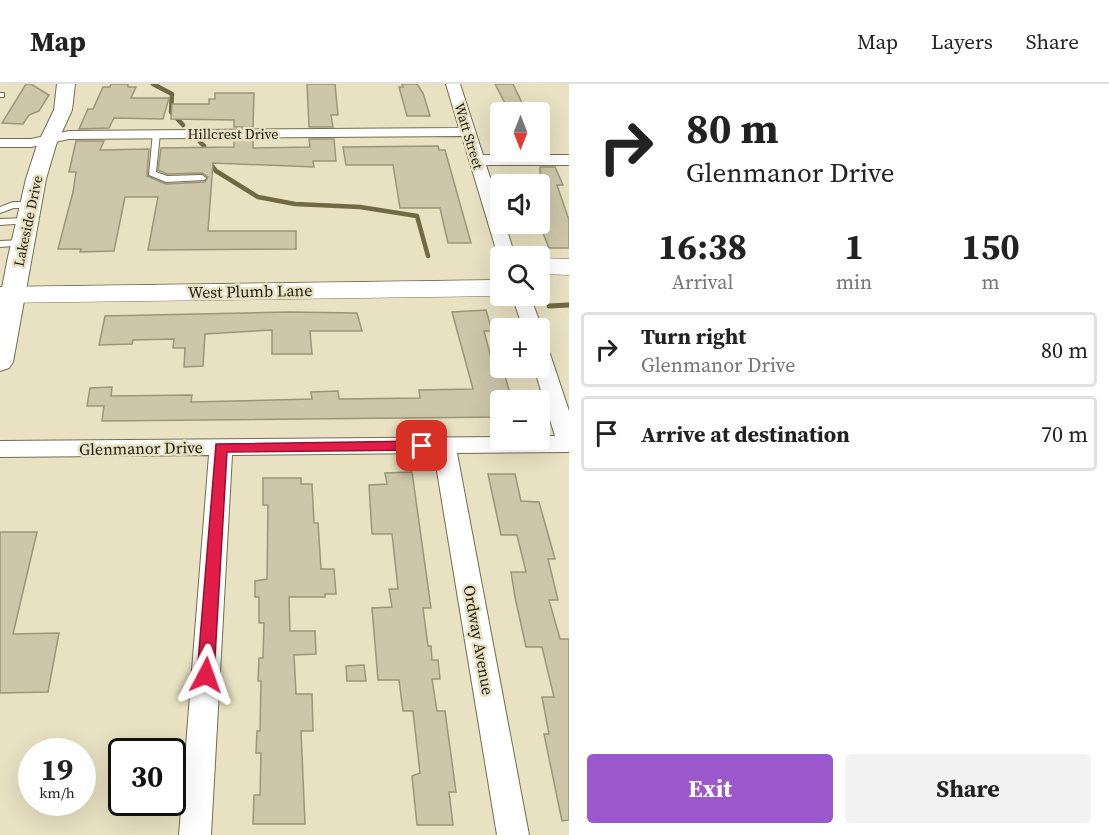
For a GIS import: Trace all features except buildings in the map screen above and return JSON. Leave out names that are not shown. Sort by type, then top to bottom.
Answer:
[{"type":"main road","name":"West Plumb Lane","points":[[7,284],[490,266]]},
{"type":"main road","points":[[550,266],[569,267]]},
{"type":"main road","name":"West Plumb Lane","points":[[7,284],[490,288]]},
{"type":"main road","points":[[550,288],[569,288]]},
{"type":"street","name":"Lakeside Drive","points":[[0,362],[7,284],[22,243],[48,139],[67,96],[66,84]]},
{"type":"street","name":"Watt Street","points":[[453,84],[504,246]]},
{"type":"street","name":"Hillcrest Drive","points":[[0,143],[31,142],[69,135],[467,132]]},
{"type":"street","points":[[476,160],[569,160]]},
{"type":"street","points":[[548,378],[569,444]]},
{"type":"street","name":"Glenmanor Drive","points":[[0,449],[569,444]]},
{"type":"street","name":"Ordway Avenue","points":[[444,445],[513,835]]},
{"type":"street","points":[[195,835],[221,447]]},
{"type":"lane","points":[[156,134],[152,173],[166,179],[202,178]]},
{"type":"lane","points":[[0,210],[13,205],[28,213]]},
{"type":"lane","points":[[0,222],[28,213]]},
{"type":"lane","points":[[0,244],[22,243]]},
{"type":"waterway","points":[[153,84],[172,94],[171,112],[183,125]]},
{"type":"waterway","points":[[200,142],[204,146],[207,159],[216,171],[258,197],[295,204],[360,207],[417,216],[428,256]]},
{"type":"waterway","points":[[550,306],[569,305]]},
{"type":"route","points":[[206,675],[221,447],[422,446]]}]
